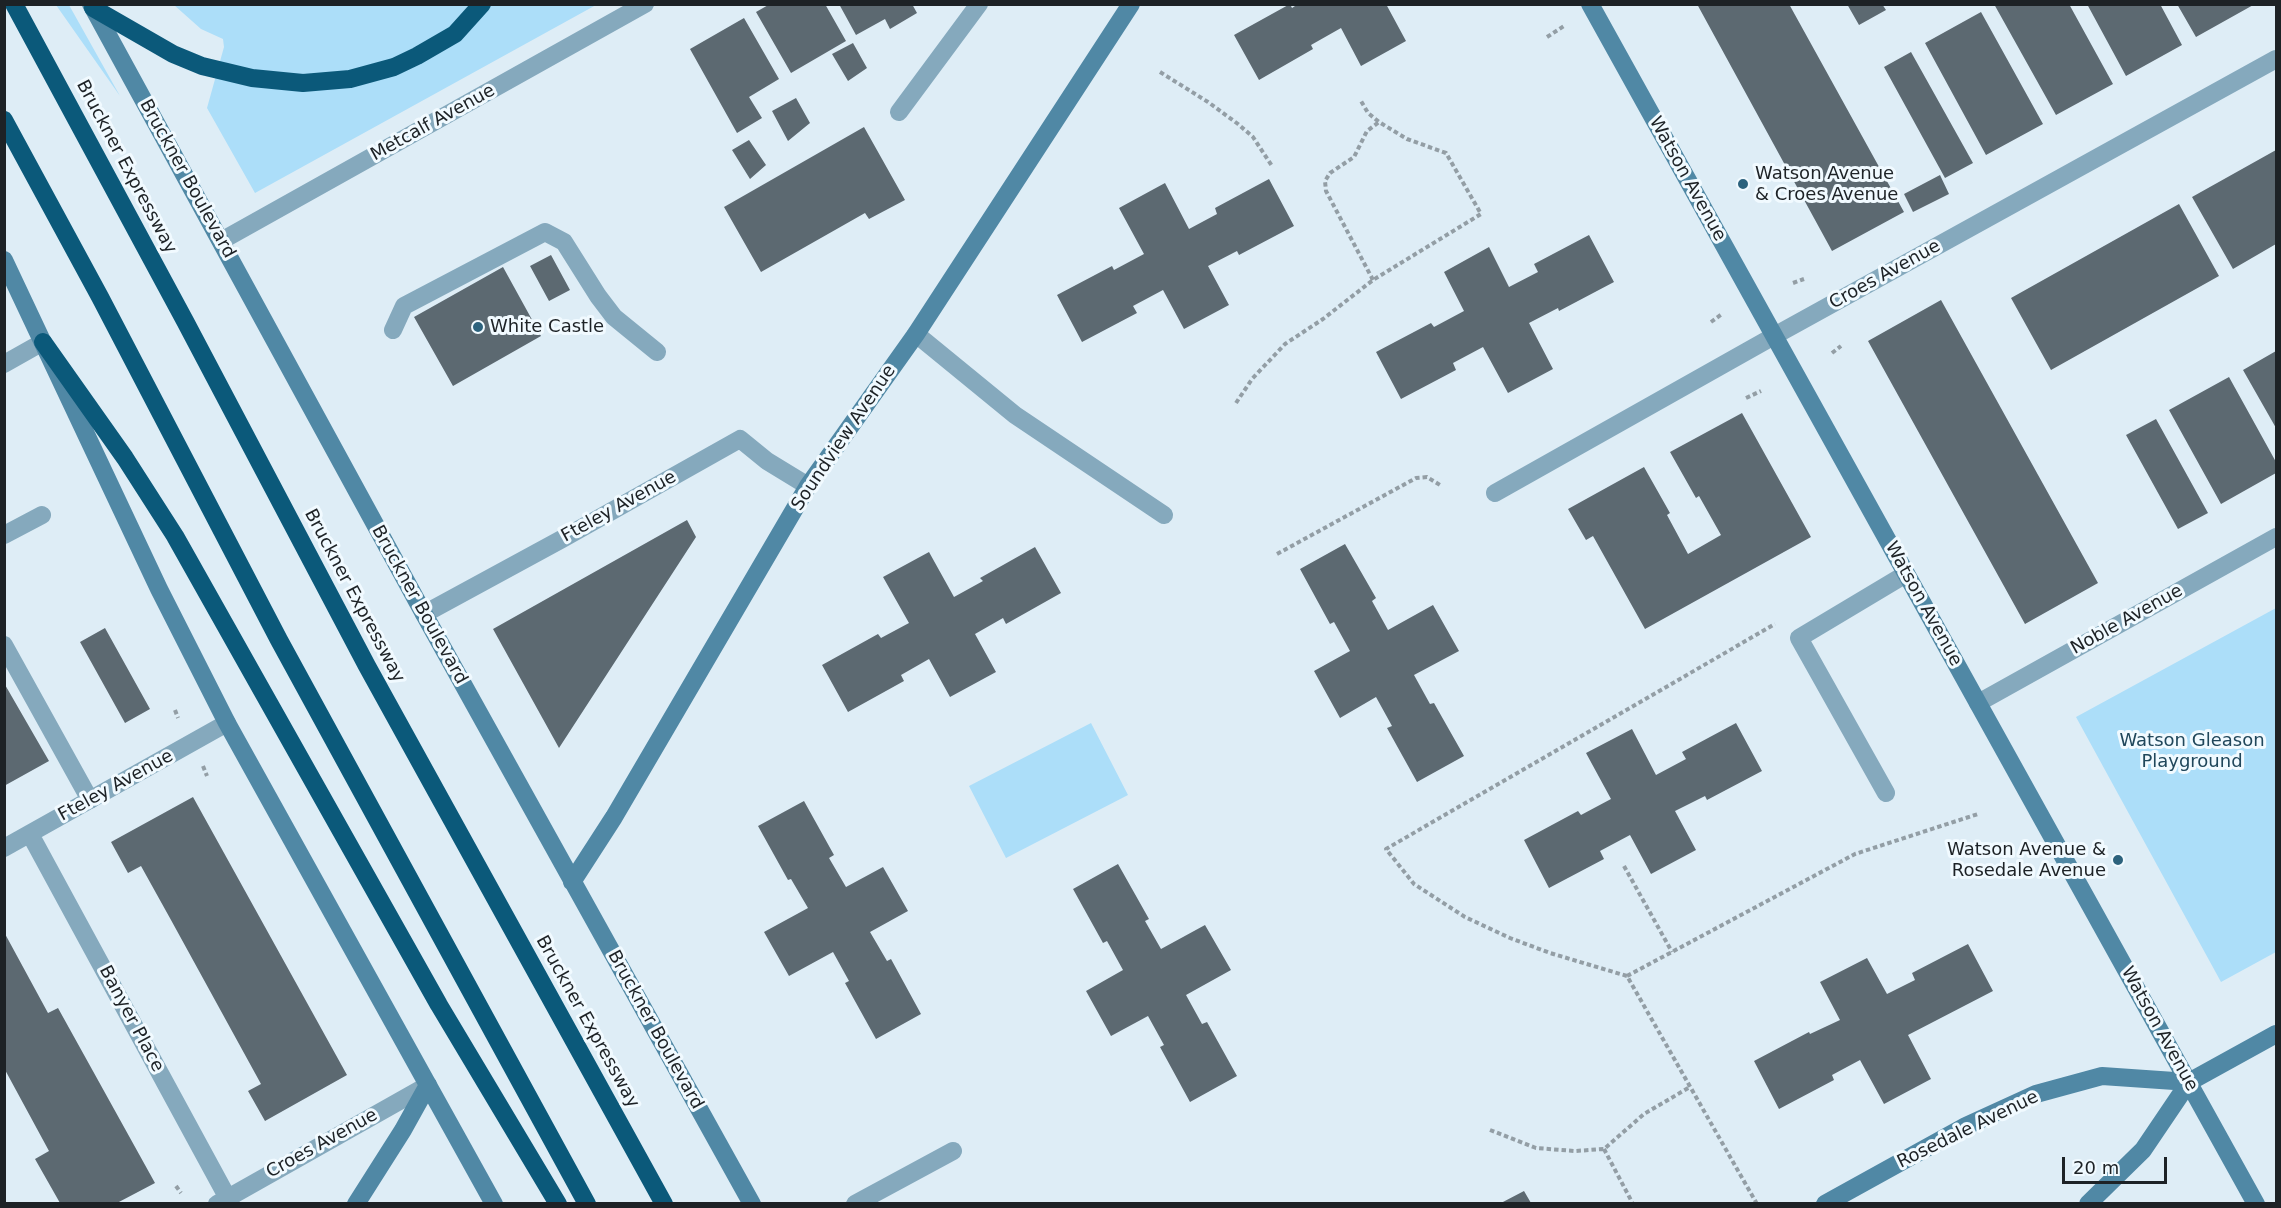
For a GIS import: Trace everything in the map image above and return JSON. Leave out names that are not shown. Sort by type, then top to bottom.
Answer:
[{"type":"highway","name":"Bruckner Expressway","points":[[14,4],[180,311],[367,666],[664,1203]]},
{"type":"highway","points":[[92,6],[173,54],[202,66],[252,78],[303,83],[350,79],[394,67],[417,57],[455,34],[482,4]]},
{"type":"highway","points":[[4,120],[100,297],[279,640],[587,1203]]},
{"type":"highway","points":[[43,342],[115,442],[175,536],[439,1005],[558,1203]]},
{"type":"main road","name":"Soundview Avenue","points":[[572,882],[620,807],[808,486],[916,334],[1131,4]]},
{"type":"main road","name":"Watson Avenue","points":[[1590,4],[2256,1203]]},
{"type":"main road","name":"Bruckner Boulevard","points":[[92,6],[424,614],[752,1203]]},
{"type":"main road","points":[[4,260],[154,579],[227,723],[494,1203]]},
{"type":"main road","points":[[2088,1203],[2143,1150],[2189,1082],[2277,1034]]},
{"type":"main road","name":"Rosedale Avenue","points":[[1825,1203],[1966,1126],[2036,1094],[2102,1076],[2189,1082]]},
{"type":"main road","points":[[356,1203],[403,1130],[428,1085]]},
{"type":"street","name":"Metcalf Avenue","points":[[221,241],[645,4]]},
{"type":"street","points":[[899,112],[980,4]]},
{"type":"street","name":"Croes Avenue","points":[[1495,494],[1774,336],[2277,59]]},
{"type":"street","points":[[393,330],[404,306],[545,232],[564,242],[614,317],[657,352]]},
{"type":"street","points":[[916,334],[1015,415],[1164,515]]},
{"type":"street","points":[[4,364],[43,342]]},
{"type":"street","name":"Fteley Avenue","points":[[424,614],[740,439],[767,461],[808,486]]},
{"type":"street","points":[[4,535],[42,514]]},
{"type":"street","name":"Noble Avenue","points":[[1978,703],[2277,537]]},
{"type":"street","points":[[1887,792],[1799,638],[1906,574]]},
{"type":"street","points":[[4,645],[90,800]]},
{"type":"street","name":"Fteley Avenue","points":[[4,848],[227,723]]},
{"type":"street","name":"Banyer Place","points":[[30,834],[225,1201]]},
{"type":"street","name":"Croes Avenue","points":[[225,1201],[428,1085]]},
{"type":"street","points":[[855,1203],[953,1150]]},
{"type":"path","points":[[1547,37],[1564,26]]},
{"type":"path","points":[[1160,72],[1238,124],[1252,137],[1272,166]]},
{"type":"path","points":[[1236,403],[1252,379],[1286,344],[1373,280],[1481,214],[1446,153],[1407,139],[1379,122],[1368,113],[1362,102]]},
{"type":"path","points":[[1373,280],[1326,191],[1324,181],[1330,173],[1353,157],[1367,131],[1379,122]]},
{"type":"path","points":[[1793,283],[1804,279]]},
{"type":"path","points":[[1711,322],[1722,314]]},
{"type":"path","points":[[1832,353],[1842,346]]},
{"type":"path","points":[[1746,398],[1761,391]]},
{"type":"path","points":[[1277,554],[1416,478],[1426,477],[1440,485]]},
{"type":"path","points":[[1757,1203],[1627,976],[1550,953],[1465,917],[1414,884],[1386,849],[1777,623]]},
{"type":"path","points":[[175,710],[178,717]]},
{"type":"path","points":[[202,766],[207,776]]},
{"type":"path","points":[[1627,976],[1855,855],[1978,814]]},
{"type":"path","points":[[1624,866],[1672,952]]},
{"type":"path","points":[[1490,1130],[1536,1148],[1575,1151],[1604,1149],[1644,1114],[1690,1088]]},
{"type":"path","points":[[1604,1149],[1633,1203]]},
{"type":"path","points":[[176,1186],[181,1193]]},
{"type":"green space","points":[[56,5],[69,5],[120,96]]},
{"type":"green space","points":[[174,5],[596,5],[255,193],[207,108],[224,47],[223,39],[201,29]]},
{"type":"green space","name":"Watson Gleason Playground","points":[[2276,608],[2276,952],[2221,982],[2076,717]]},
{"type":"green space","points":[[1091,723],[1128,795],[1006,858],[969,786]]},
{"type":"building","points":[[770,4],[825,4],[846,41],[791,73],[756,12]]},
{"type":"building","points":[[839,4],[912,4],[917,13],[890,29],[885,19],[856,35]]},
{"type":"building","points":[[1290,4],[1292,8],[1298,4],[1386,4],[1406,41],[1361,66],[1341,28],[1311,45],[1313,49],[1259,80],[1234,35]]},
{"type":"building","points":[[1697,4],[1789,4],[1904,212],[1832,251]]},
{"type":"building","points":[[1847,4],[1882,4],[1886,10],[1859,25]]},
{"type":"building","points":[[1994,4],[2069,4],[2113,84],[2056,115]]},
{"type":"building","points":[[2087,4],[2160,4],[2182,45],[2126,76]]},
{"type":"building","points":[[2177,4],[2255,4],[2196,37]]},
{"type":"building","points":[[1981,12],[2043,124],[1986,155],[1925,43]]},
{"type":"building","points":[[744,18],[779,79],[749,97],[762,118],[737,133],[690,49]]},
{"type":"building","points":[[853,43],[867,68],[848,81],[832,54]]},
{"type":"building","points":[[1911,52],[1973,163],[1945,178],[1884,67]]},
{"type":"building","points":[[796,98],[810,123],[788,141],[772,111]]},
{"type":"building","points":[[864,127],[905,200],[869,219],[865,213],[761,272],[724,207]]},
{"type":"building","points":[[749,140],[766,165],[750,179],[732,150]]},
{"type":"building","points":[[2276,150],[2276,244],[2233,269],[2192,197]]},
{"type":"building","points":[[1940,175],[1949,194],[1913,212],[1904,194]]},
{"type":"building","points":[[1269,179],[1294,226],[1239,255],[1237,251],[1208,266],[1229,305],[1184,329],[1163,290],[1133,306],[1137,313],[1082,342],[1057,295],[1112,266],[1114,270],[1144,254],[1119,208],[1165,183],[1189,229],[1217,214],[1215,208]]},
{"type":"building","points":[[2179,204],[2219,276],[2051,370],[2011,298]]},
{"type":"building","points":[[1589,235],[1614,282],[1559,311],[1558,308],[1529,323],[1553,369],[1508,393],[1483,347],[1453,363],[1456,370],[1401,399],[1376,352],[1431,323],[1434,327],[1464,311],[1444,272],[1489,247],[1509,287],[1538,272],[1534,264]]},
{"type":"building","points":[[551,255],[570,290],[549,301],[530,266]]},
{"type":"building","name":"White Castle","points":[[503,267],[541,336],[453,386],[414,317]]},
{"type":"building","points":[[1941,300],[2098,583],[2025,624],[1868,341]]},
{"type":"building","points":[[2276,351],[2276,428],[2243,370]]},
{"type":"building","points":[[2229,377],[2276,462],[2276,473],[2221,504],[2169,410]]},
{"type":"building","points":[[1742,413],[1811,537],[1645,629],[1593,536],[1586,540],[1568,509],[1644,467],[1670,513],[1667,515],[1688,554],[1721,535],[1699,496],[1696,498],[1670,452]]},
{"type":"building","points":[[2156,419],[2208,513],[2178,529],[2126,435]]},
{"type":"building","points":[[687,520],[696,537],[559,748],[493,629]]},
{"type":"building","points":[[1345,544],[1376,598],[1372,601],[1388,630],[1433,605],[1459,651],[1414,675],[1430,704],[1434,703],[1464,756],[1417,782],[1387,728],[1392,726],[1376,697],[1340,718],[1314,671],[1350,651],[1334,622],[1330,624],[1300,569]]},
{"type":"building","points":[[1035,547],[1061,593],[1006,624],[1003,618],[975,634],[996,672],[950,697],[929,659],[901,675],[904,681],[848,712],[822,665],[878,634],[881,638],[909,623],[883,577],[929,552],[954,597],[983,581],[980,578]]},
{"type":"building","points":[[105,628],[150,709],[125,723],[80,642]]},
{"type":"building","points":[[4,683],[49,761],[4,786]]},
{"type":"building","points":[[1736,723],[1762,771],[1707,800],[1705,796],[1675,811],[1696,850],[1651,874],[1630,835],[1600,851],[1604,859],[1549,888],[1524,840],[1578,811],[1581,815],[1611,799],[1586,753],[1632,729],[1656,775],[1686,759],[1682,752]]},
{"type":"building","points":[[193,797],[347,1075],[265,1121],[248,1091],[261,1084],[171,920],[141,866],[128,873],[111,842]]},
{"type":"building","points":[[804,801],[834,855],[829,858],[846,887],[883,867],[908,911],[870,932],[887,961],[891,959],[921,1014],[876,1039],[845,983],[849,981],[833,952],[789,976],[764,932],[808,908],[791,879],[788,880],[758,826]]},
{"type":"building","points":[[1118,864],[1149,919],[1145,921],[1161,949],[1205,925],[1231,970],[1186,995],[1202,1024],[1207,1022],[1237,1076],[1190,1102],[1160,1047],[1164,1045],[1148,1016],[1111,1036],[1086,991],[1123,970],[1107,941],[1103,943],[1073,889]]},
{"type":"building","points":[[4,932],[48,1013],[58,1008],[155,1183],[117,1203],[60,1203],[35,1159],[49,1151],[4,1068]]},
{"type":"building","points":[[1968,944],[1993,991],[1908,1035],[1931,1079],[1884,1104],[1860,1060],[1832,1075],[1834,1080],[1779,1109],[1754,1061],[1809,1032],[1810,1034],[1840,1020],[1820,982],[1867,958],[1887,994],[1915,980],[1912,973]]},
{"type":"building","points":[[1524,1191],[1531,1203],[1501,1203]]},
{"type":"place","name":"Watson Avenue & Croes Avenue","points":[[1743,184]]},
{"type":"place","name":"White Castle","points":[[478,327]]},
{"type":"place","name":"Watson Avenue & Rosedale Avenue","points":[[2118,860]]}]
